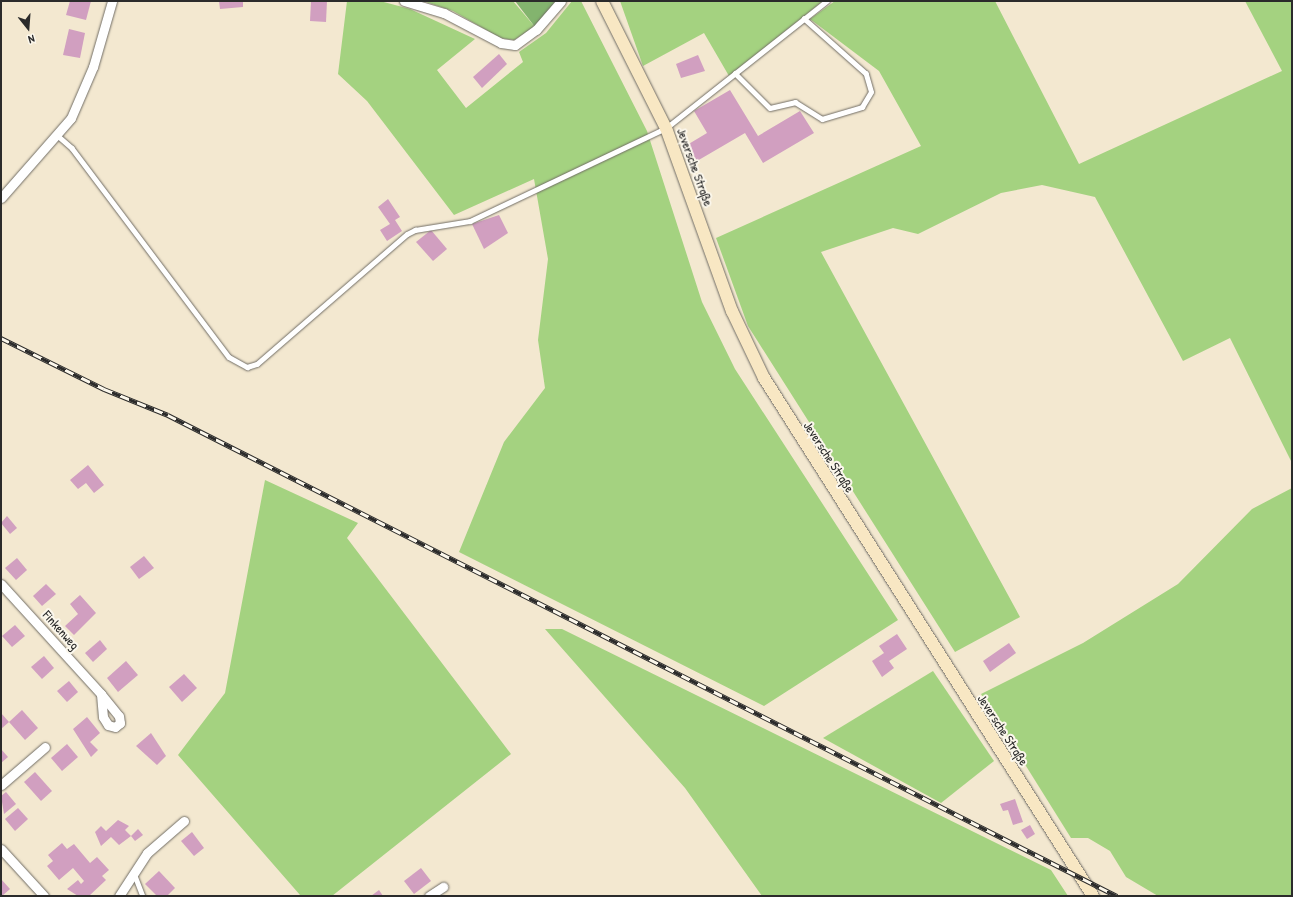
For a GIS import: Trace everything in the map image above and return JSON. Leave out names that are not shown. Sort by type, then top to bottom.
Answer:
[{"type":"street","points":[[1,198],[72,118],[94,67],[112,1]]},
{"type":"street","points":[[404,1],[444,13],[501,42],[515,45],[536,30],[561,1]]},
{"type":"street","name":"Jeversche Straße","points":[[602,1],[666,128],[732,312],[764,378],[1093,896]]},
{"type":"street","name":"Finkenweg","points":[[1,584],[101,694]]},
{"type":"street","points":[[1,785],[45,747]]},
{"type":"street","points":[[119,896],[147,853],[184,821]]},
{"type":"street","points":[[1,849],[44,896]]},
{"type":"street","points":[[430,896],[443,887]]},
{"type":"lane","points":[[57,136],[72,148],[229,357],[247,367],[257,364],[415,230],[470,221],[666,128],[827,1]]},
{"type":"lane","points":[[735,73],[770,108],[795,102],[822,119],[862,107],[871,92],[866,74],[804,19]]},
{"type":"lane","points":[[134,873],[143,896]]},
{"type":"green space","points":[[347,1],[380,1],[410,9],[475,39],[437,70],[466,108],[523,62],[519,52],[546,33],[572,1],[581,1],[647,131],[702,302],[735,369],[898,620],[764,706],[459,552],[504,442],[545,388],[538,340],[548,259],[534,179],[454,215],[367,101],[338,74]]},
{"type":"green space","points":[[423,1],[513,1],[535,27],[514,40],[500,38],[453,11]]},
{"type":"green space","points":[[515,1],[556,1],[535,27]]},
{"type":"green space","points":[[620,1],[823,1],[729,76],[704,33],[643,66]]},
{"type":"green space","points":[[835,1],[995,1],[1079,164],[1282,71],[1245,1],[1292,1],[1292,463],[1230,338],[1183,361],[1095,197],[1042,185],[1001,193],[918,234],[893,228],[821,252],[1020,617],[955,652],[748,326],[716,238],[921,146],[879,71],[810,19]]},
{"type":"green space","points":[[265,480],[358,523],[347,538],[511,754],[332,896],[300,895],[178,755],[225,693]]},
{"type":"green space","points":[[1292,488],[1292,896],[1158,896],[1126,877],[1110,851],[1088,838],[1071,838],[981,694],[1083,643],[1178,584],[1252,509]]},
{"type":"green space","points":[[545,629],[562,629],[1051,870],[1068,896],[762,896],[685,788]]},
{"type":"green space","points":[[933,671],[994,761],[941,803],[823,738]]},
{"type":"building","points":[[70,1],[91,1],[86,20],[66,15]]},
{"type":"building","points":[[219,1],[243,1],[243,7],[220,9]]},
{"type":"building","points":[[311,1],[327,1],[326,22],[310,21]]},
{"type":"building","points":[[69,29],[85,33],[80,58],[63,55]]},
{"type":"building","points":[[499,54],[507,64],[482,88],[473,77]]},
{"type":"building","points":[[698,55],[705,71],[681,78],[676,64]]},
{"type":"building","points":[[730,90],[758,136],[800,111],[814,133],[763,163],[745,133],[697,161],[687,145],[707,133],[694,111]]},
{"type":"building","points":[[388,199],[400,217],[395,220],[402,231],[387,241],[380,230],[390,224],[378,207]]},
{"type":"building","points":[[499,215],[508,233],[484,249],[472,224]]},
{"type":"building","points":[[431,230],[447,249],[433,261],[416,242]]},
{"type":"building","points":[[88,465],[104,485],[94,493],[86,483],[78,489],[70,480]]},
{"type":"building","points":[[7,516],[17,528],[10,534],[1,523]]},
{"type":"building","points":[[144,556],[154,568],[139,579],[130,567]]},
{"type":"building","points":[[17,558],[27,570],[16,580],[5,568]]},
{"type":"building","points":[[46,584],[56,594],[42,606],[33,596]]},
{"type":"building","points":[[80,595],[96,613],[74,635],[65,626],[78,614],[70,604]]},
{"type":"building","points":[[15,625],[25,636],[12,647],[2,636]]},
{"type":"building","points":[[897,634],[907,649],[889,661],[894,668],[882,677],[872,661],[884,653],[879,646]]},
{"type":"building","points":[[100,640],[107,649],[93,662],[85,653]]},
{"type":"building","points":[[1009,643],[1016,653],[990,672],[983,661]]},
{"type":"building","points":[[44,656],[54,668],[42,679],[31,667]]},
{"type":"building","points":[[126,661],[138,675],[118,692],[107,678]]},
{"type":"building","points":[[184,674],[197,688],[182,702],[169,687]]},
{"type":"building","points":[[69,681],[78,692],[67,702],[57,691]]},
{"type":"building","points":[[22,710],[38,728],[25,740],[9,722]]},
{"type":"building","points":[[1,713],[9,722],[1,729]]},
{"type":"building","points":[[87,717],[100,733],[90,742],[98,750],[91,757],[73,729]]},
{"type":"building","points":[[151,733],[166,756],[157,765],[136,746]]},
{"type":"building","points":[[67,744],[78,757],[62,771],[51,758]]},
{"type":"building","points":[[1,749],[8,757],[1,763]]},
{"type":"building","points":[[35,772],[52,791],[41,801],[24,782]]},
{"type":"building","points":[[6,792],[16,804],[4,814],[1,796]]},
{"type":"building","points":[[1015,799],[1023,822],[1013,825],[1008,810],[1003,811],[1000,804]]},
{"type":"building","points":[[18,808],[28,819],[15,831],[5,819]]},
{"type":"building","points":[[118,820],[129,826],[125,830],[131,836],[119,845],[111,837],[101,846],[95,832],[101,826],[106,831]]},
{"type":"building","points":[[1030,825],[1035,834],[1027,839],[1021,830]]},
{"type":"building","points":[[138,829],[143,835],[135,841],[131,836]]},
{"type":"building","points":[[192,832],[204,848],[194,856],[181,841]]},
{"type":"building","points":[[62,843],[67,849],[74,844],[90,863],[97,857],[109,870],[102,876],[106,880],[89,896],[78,896],[67,889],[78,880],[81,884],[84,881],[73,868],[59,880],[47,866],[53,861],[48,855]]},
{"type":"building","points":[[421,868],[431,881],[414,894],[404,881]]},
{"type":"building","points":[[159,871],[175,888],[167,896],[157,896],[145,884]]},
{"type":"building","points":[[1,879],[10,889],[2,896],[1,896]]},
{"type":"building","points":[[379,890],[383,896],[371,896]]},
{"type":"railway","points":[[1,338],[104,389],[168,415],[1117,896]]}]
